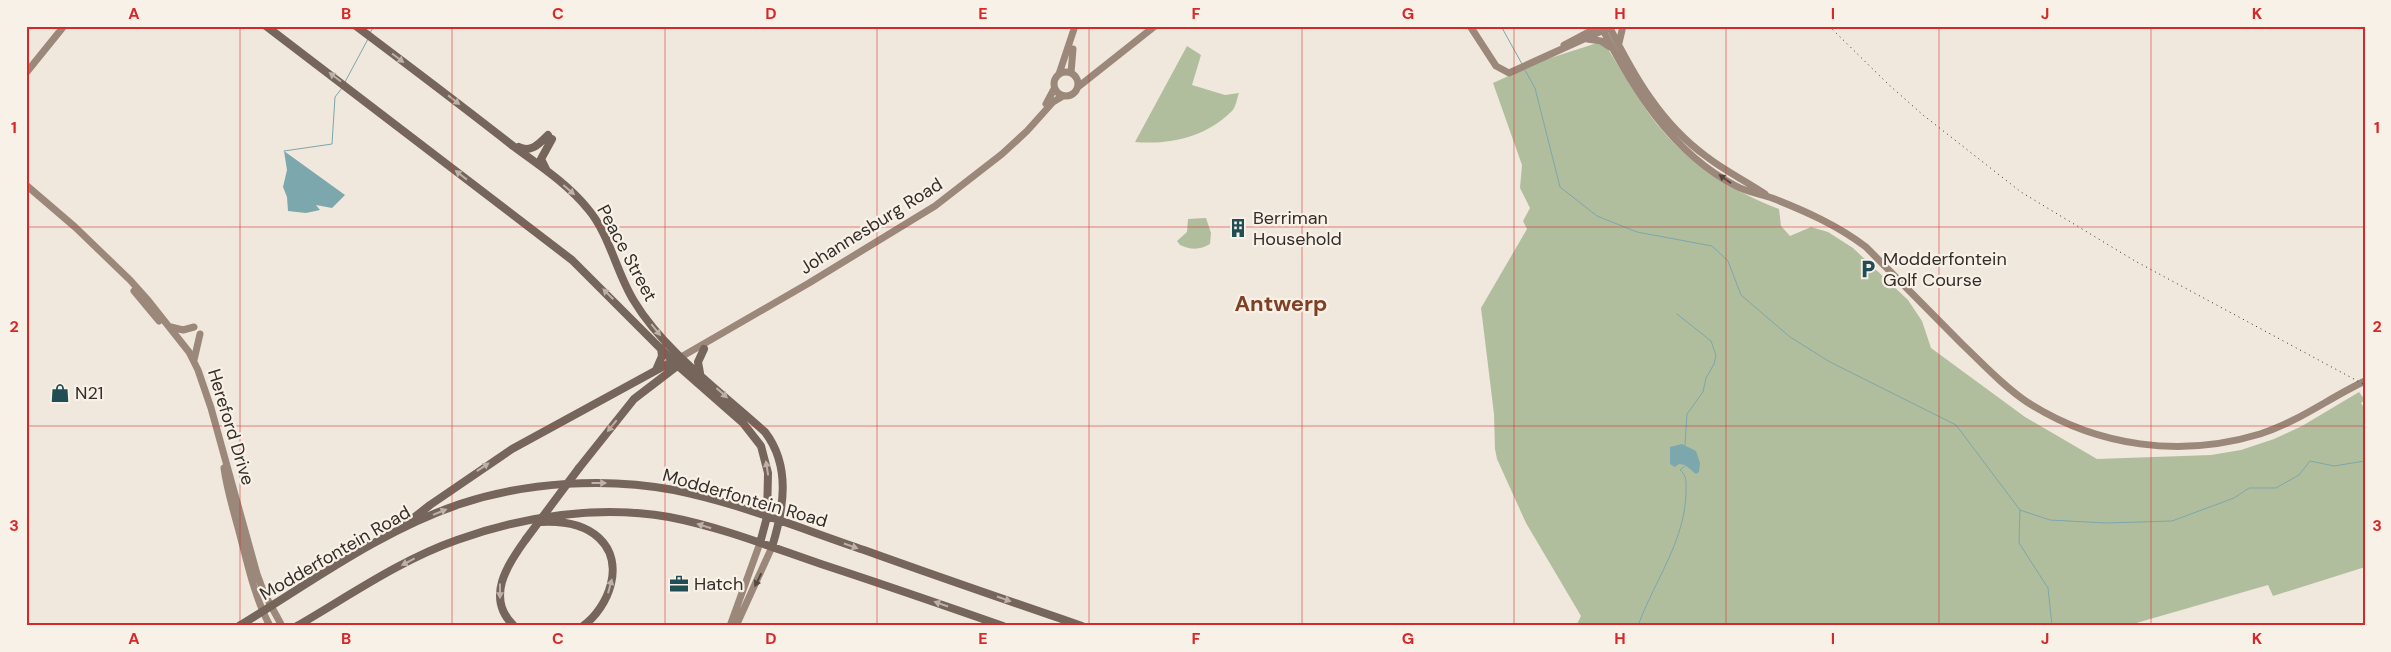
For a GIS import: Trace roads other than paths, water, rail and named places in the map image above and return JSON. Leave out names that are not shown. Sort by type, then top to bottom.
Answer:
[{"type":"main road","name":"Peace Street","points":[[266,26],[572,260],[661,348],[700,374],[765,432],[773,442],[782,466],[783,487],[780,521],[772,547]]},
{"type":"main road","name":"Peace Street","points":[[356,26],[552,176],[590,210],[634,301],[654,329],[679,361],[752,434],[763,452],[768,473],[767,517]]},
{"type":"main road","points":[[506,140],[527,149],[536,146],[550,137],[541,159],[543,166],[552,176]]},
{"type":"main road","points":[[656,370],[662,356],[661,348]]},
{"type":"main road","points":[[700,374],[698,362],[704,349]]},
{"type":"main road","points":[[402,528],[430,505],[512,449],[656,370],[679,361]]},
{"type":"main road","points":[[514,626],[505,614],[500,589],[507,565],[579,468],[634,399],[679,361]]},
{"type":"main road","name":"Modderfontein Road","points":[[239,626],[402,528],[461,504],[512,491],[590,483],[620,483],[676,491],[767,517],[1082,626]]},
{"type":"main road","points":[[297,626],[306,623],[430,551],[456,540],[511,524],[554,516],[587,513],[641,514],[691,522],[760,543],[1004,626]]},
{"type":"main road","points":[[760,543],[767,517]]},
{"type":"main road","points":[[511,524],[566,522],[589,531],[604,544],[612,567],[611,583],[601,608],[584,626]]},
{"type":"street","points":[[26,73],[64,26]]},
{"type":"street","points":[[1075,26],[1071,47],[1071,73],[1077,79],[1078,87]]},
{"type":"street","points":[[1078,26],[1071,47],[1054,81],[1054,89],[1063,96],[1074,94],[1078,87],[1155,26]]},
{"type":"street","points":[[1470,26],[1496,66],[1505,73],[1549,55],[1605,27],[1651,112],[1678,142],[1698,160],[1735,186],[1769,197],[1825,221],[1866,247],[1985,366],[2026,402],[2077,428],[2110,439],[2168,447],[2228,442],[2281,426],[2365,381]]},
{"type":"street","points":[[1586,36],[1590,26]]},
{"type":"street","points":[[1616,48],[1623,26]]},
{"type":"street","points":[[1586,36],[1616,48]]},
{"type":"street","points":[[1059,74],[1071,73]]},
{"type":"street","points":[[1077,79],[1092,77]]},
{"type":"street","name":"Johannesburg Road","points":[[983,168],[1034,118],[1047,103],[1054,89]]},
{"type":"street","name":"Johannesburg Road","points":[[679,361],[927,211],[1013,144],[1056,99],[1063,96]]},
{"type":"street","name":"Hereford Drive","points":[[26,185],[110,261],[148,299],[194,360],[219,434],[257,574],[282,626]]},
{"type":"street","name":"Hereford Drive","points":[[26,190],[39,197]]},
{"type":"street","name":"Hereford Drive","points":[[110,261],[182,344],[196,374],[223,460],[227,489],[262,612],[270,626]]},
{"type":"street","name":"Johannesburg Road","points":[[679,361],[704,349],[772,305]]},
{"type":"street","points":[[168,326],[183,330],[194,328]]},
{"type":"street","points":[[194,360],[200,334]]},
{"type":"street","points":[[730,626],[760,543]]},
{"type":"street","points":[[736,626],[772,547]]},
{"type":"water","points":[[284,151],[345,195],[332,208],[316,205],[320,210],[306,213],[288,211],[287,197],[283,187],[287,170]]},
{"type":"water","points":[[1682,444],[1696,451],[1700,463],[1699,472],[1696,474],[1685,465],[1679,464],[1675,467],[1670,464],[1670,447]]},
{"type":"waterway","points":[[370,33],[374,26]]},
{"type":"waterway","points":[[1501,26],[1522,64]]},
{"type":"waterway","points":[[345,82],[368,39]]},
{"type":"waterway","points":[[1525,70],[1535,88],[1560,187],[1597,216],[1637,232],[1712,246],[1728,261],[1741,295],[1790,337],[1830,362],[1956,425],[2020,510],[2050,520],[2106,523],[2172,521],[2234,498],[2249,488],[2276,488],[2299,475],[2310,461],[2334,466],[2365,461]]},
{"type":"waterway","points":[[284,151],[332,144],[335,97],[342,88]]},
{"type":"waterway","points":[[1677,314],[1711,341],[1716,355],[1714,364],[1706,378],[1703,392],[1687,414],[1685,445]]},
{"type":"waterway","points":[[1638,626],[1681,526],[1685,509],[1686,485],[1685,477],[1680,470],[1685,466]]},
{"type":"waterway","points":[[2020,510],[2019,543],[2048,588],[2052,626]]},
{"type":"railway","points":[[1829,26],[1888,84],[1923,115],[2021,192],[2135,261],[2365,385]]},
{"type":"place","name":"Berriman Household","points":[[1238,228]]},
{"type":"place","name":"Modderfontein Golf Course","points":[[1868,269]]},
{"type":"place","name":"N21","points":[[60,393]]},
{"type":"place","name":"Hatch","points":[[679,584]]},
{"type":"district","name":"Antwerp","points":[[1281,303]]}]
